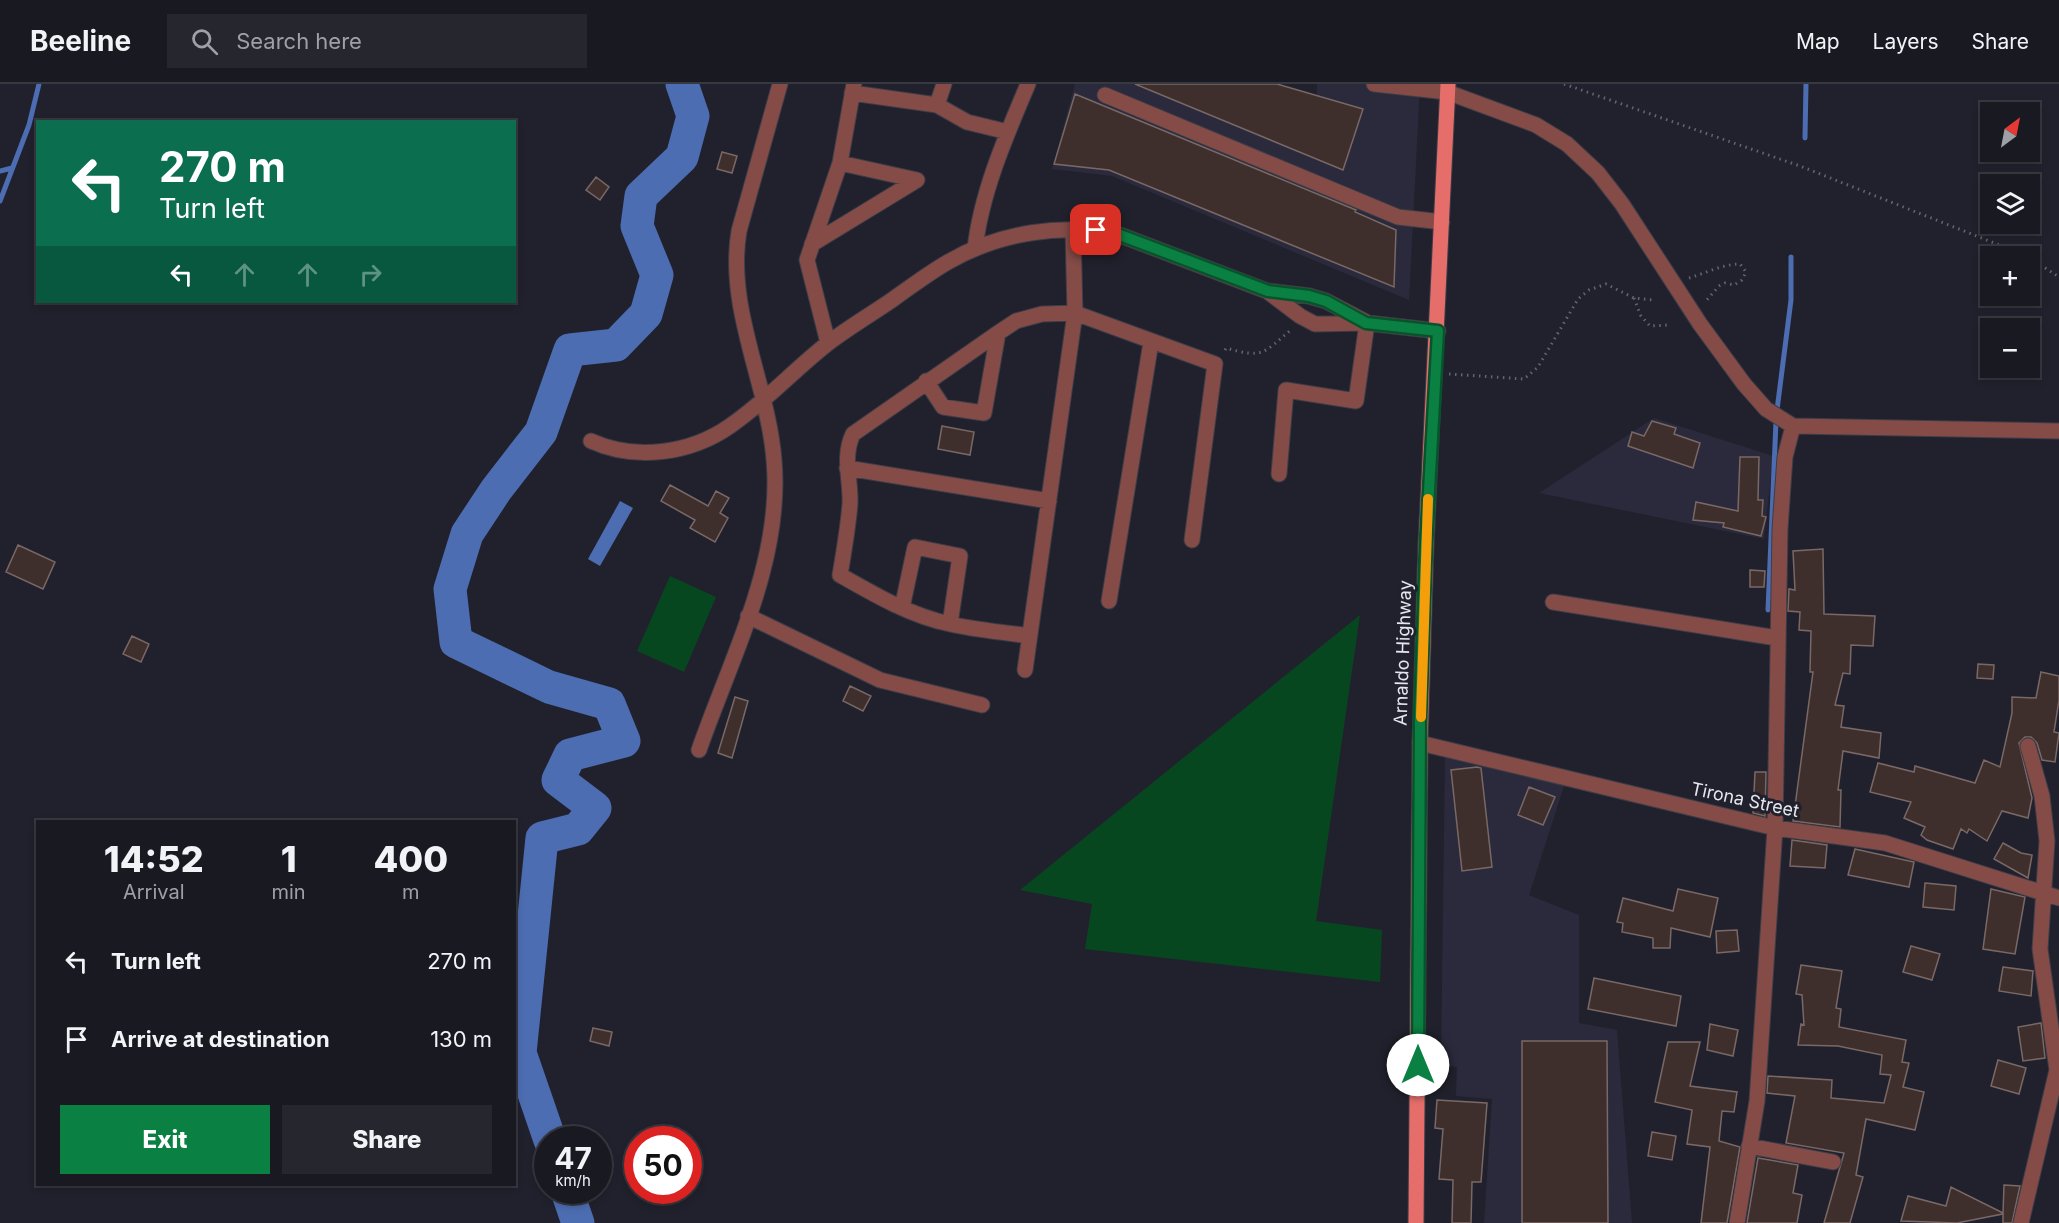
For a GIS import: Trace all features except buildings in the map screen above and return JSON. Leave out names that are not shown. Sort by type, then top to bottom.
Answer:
[{"type":"main road","name":"Arnaldo Highway","points":[[1416,1223],[1420,743],[1426,544],[1448,88]]},
{"type":"street","points":[[699,750],[761,579],[776,497],[774,459],[763,398],[741,308],[735,255],[739,231],[780,84]]},
{"type":"street","points":[[938,105],[944,84]]},
{"type":"street","points":[[975,249],[978,224],[1008,132],[1028,84]]},
{"type":"street","points":[[1374,84],[1448,88],[1536,125],[1567,144],[1598,173],[1622,204],[1700,324],[1744,384],[1766,409],[1794,426],[2059,431]]},
{"type":"street","points":[[828,343],[807,260],[840,163],[853,88],[938,105],[967,122],[1008,132]]},
{"type":"street","points":[[1105,95],[1398,217],[1443,222]]},
{"type":"street","points":[[812,244],[917,180],[840,163]]},
{"type":"street","points":[[591,441],[609,449],[647,453],[672,450],[701,441],[730,427],[828,343],[948,262],[975,249],[1016,236],[1073,230],[1120,235],[1268,291],[1309,296],[1326,301],[1366,323]]},
{"type":"street","points":[[1025,670],[1075,313],[1073,230]]},
{"type":"street","points":[[1268,291],[1300,316],[1315,324],[1366,323],[1438,331]]},
{"type":"street","points":[[1029,636],[950,624],[902,608],[840,575],[850,501],[847,468],[848,444],[853,434],[926,381],[1016,321],[1042,314],[1075,313],[1215,364],[1192,540]]},
{"type":"street","points":[[1279,474],[1286,390],[1356,401],[1366,323]]},
{"type":"street","points":[[926,381],[943,407],[984,413],[998,333]]},
{"type":"street","points":[[1109,601],[1151,342]]},
{"type":"street","points":[[1737,1223],[1757,1101],[1775,828],[1777,638],[1785,457],[1794,426]]},
{"type":"street","points":[[847,468],[1049,501]]},
{"type":"street","points":[[902,608],[915,547],[960,556],[950,624]]},
{"type":"street","points":[[1553,602],[1777,638]]},
{"type":"street","points":[[748,616],[880,680],[982,705]]},
{"type":"street","name":"Tirona Street","points":[[1420,743],[1775,828],[1885,843],[2043,895],[2059,898]]},
{"type":"street","points":[[2021,1223],[2057,1070],[2040,950],[2048,841],[2042,796],[2028,746]]},
{"type":"street","points":[[1749,1146],[1833,1162]]},
{"type":"path","points":[[1564,84],[1800,166],[2000,246]]},
{"type":"path","points":[[1689,278],[1713,272],[1726,264],[1740,264],[1746,273],[1742,280],[1734,285],[1725,282],[1719,286],[1705,302]]},
{"type":"path","points":[[2040,265],[2059,277]]},
{"type":"path","points":[[1436,373],[1524,379],[1538,367],[1568,314],[1578,299],[1589,290],[1606,284],[1634,298],[1653,300]]},
{"type":"path","points":[[1634,298],[1641,316],[1650,326],[1669,325]]},
{"type":"path","points":[[1215,364],[1226,348],[1251,356],[1265,351],[1294,328]]},
{"type":"shaded area","points":[[1075,84],[1274,84],[1317,96],[1317,84],[1420,84],[1409,300],[1112,176],[1052,169]]},
{"type":"shaded area","points":[[1654,418],[1773,456],[1764,539],[1539,493]]},
{"type":"shaded area","points":[[1445,754],[1564,786],[1529,895],[1579,915],[1579,1023],[1617,1030],[1632,1223],[1484,1223],[1492,1099],[1456,1096],[1457,1067],[1441,1065]]},
{"type":"green space","points":[[670,576],[716,597],[684,672],[637,651]]},
{"type":"green space","points":[[1360,615],[1316,921],[1382,930],[1380,982],[1085,949],[1092,904],[1020,890]]},
{"type":"water","points":[[620,501],[633,508],[600,566],[588,559]]},
{"type":"waterway","points":[[0,201],[29,125],[39,84]]},
{"type":"waterway","points":[[545,1126],[520,1053],[542,838],[578,829],[595,808],[558,780],[570,755],[624,741],[609,704],[549,687],[456,642],[450,589],[467,534],[496,490],[541,432],[570,350],[616,345],[646,314],[657,275],[637,226],[641,196],[682,157],[693,116],[682,84]]},
{"type":"waterway","points":[[1805,138],[1806,84]]},
{"type":"waterway","points":[[0,171],[12,168]]},
{"type":"waterway","points":[[1777,410],[1791,300],[1791,257]]},
{"type":"waterway","points":[[1768,610],[1776,421]]},
{"type":"waterway","points":[[571,1204],[578,1223]]},
{"type":"slow traffic","points":[[1421,717],[1428,499]]},
{"type":"route","points":[[1096,230],[1120,235],[1268,291],[1309,296],[1326,301],[1366,323],[1438,331],[1426,544],[1420,721],[1418,1065]]}]
